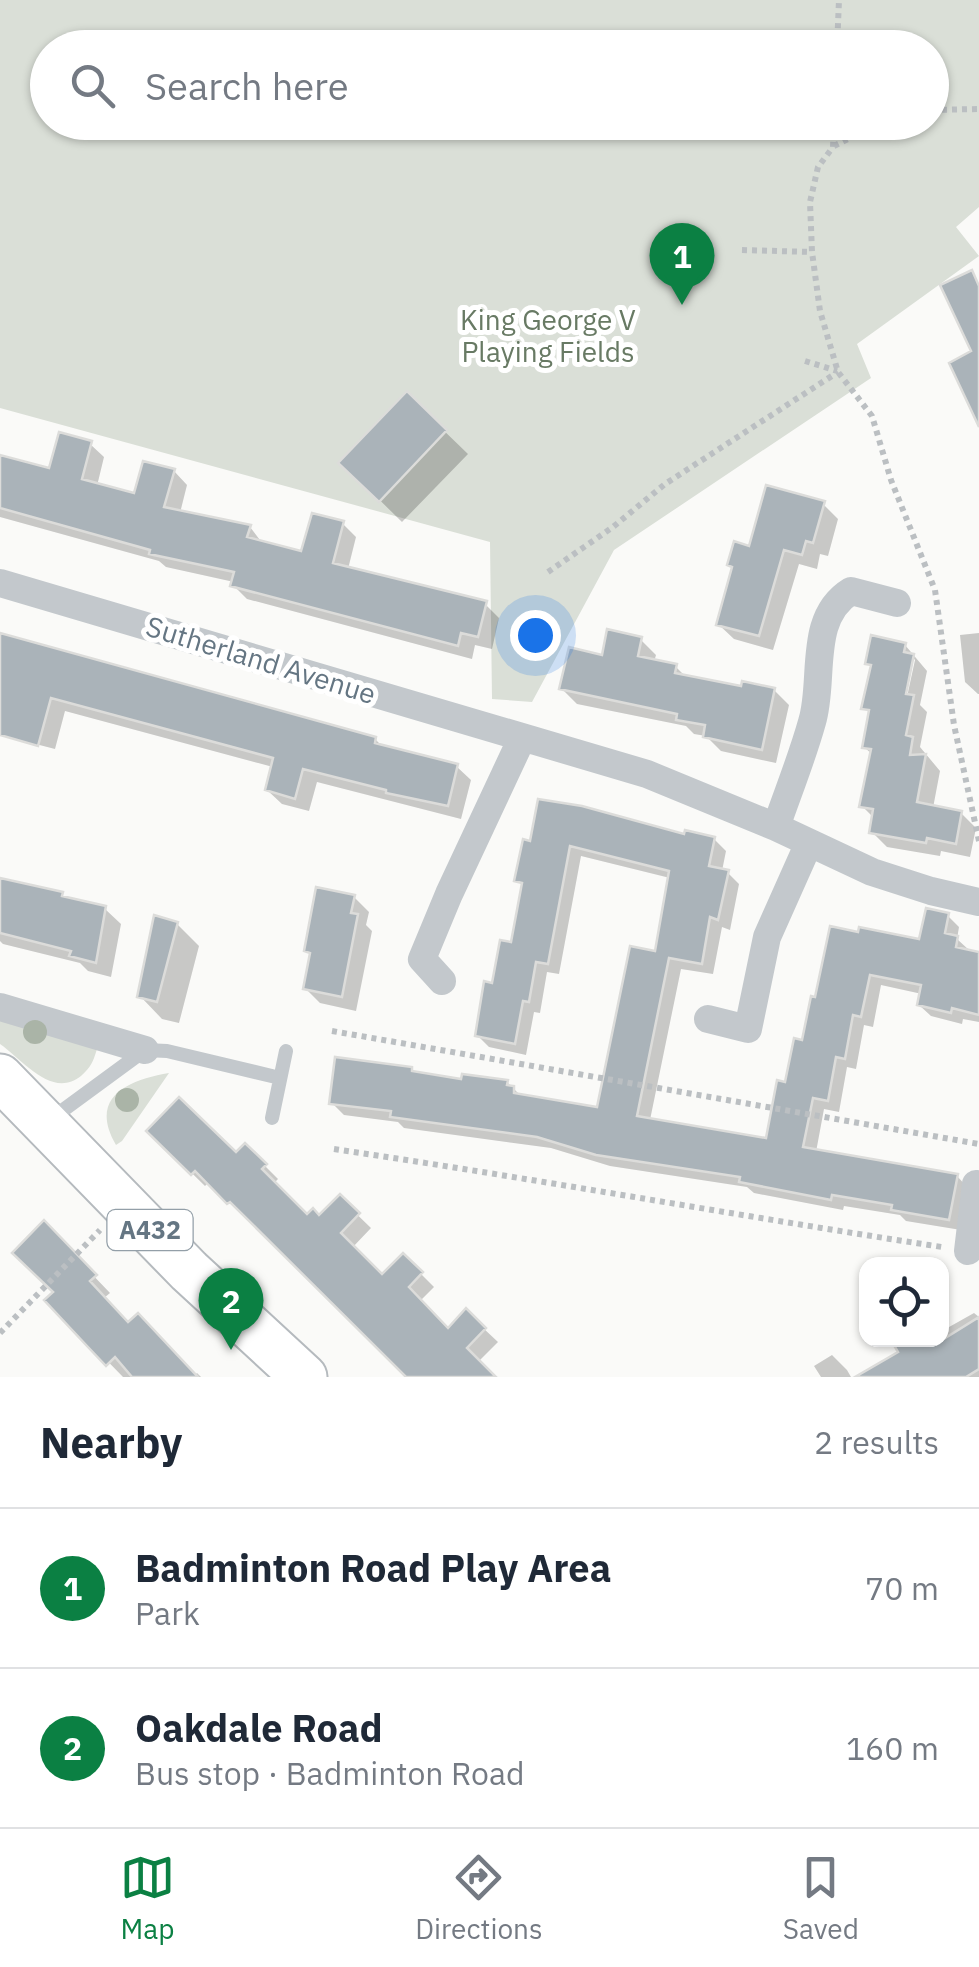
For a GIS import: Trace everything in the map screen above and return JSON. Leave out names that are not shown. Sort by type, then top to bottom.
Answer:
[{"type":"main road","name":"A432","points":[[0,1077],[189,1271],[304,1377]]},
{"type":"street","name":"Sutherland Avenue","points":[[0,583],[647,774],[872,872],[931,892],[979,902]]},
{"type":"street","points":[[776,828],[814,718],[826,620],[836,600],[851,591],[897,603]]},
{"type":"street","points":[[442,981],[422,959],[522,738]]},
{"type":"street","points":[[708,1019],[748,1029],[767,937],[808,845]]},
{"type":"street","points":[[0,1008],[144,1050]]},
{"type":"street","points":[[968,1251],[976,1184],[979,1185]]},
{"type":"lane","points":[[46,1122],[144,1050],[167,1051],[280,1078]]},
{"type":"lane","points":[[272,1118],[286,1052]]},
{"type":"path","points":[[838,30],[839,0]]},
{"type":"path","points":[[949,110],[979,109]]},
{"type":"path","points":[[833,140],[833,147]]},
{"type":"path","points":[[847,140],[833,147],[818,167],[810,202],[820,312],[838,372],[872,416],[891,480],[935,590],[954,725],[979,841]]},
{"type":"path","points":[[742,250],[812,252]]},
{"type":"path","points":[[806,361],[838,372]]},
{"type":"path","points":[[548,572],[613,528],[665,484],[838,372]]},
{"type":"path","points":[[332,1031],[979,1144]]},
{"type":"path","points":[[334,1149],[559,1182],[764,1220],[968,1251]]},
{"type":"path","points":[[0,1334],[126,1204]]},
{"type":"green space","name":"King George V Playing Fields","points":[[0,0],[979,0],[979,207],[956,227],[979,256],[857,344],[871,378],[614,550],[532,702],[492,699],[490,542],[0,408]]},
{"type":"green space","points":[[0,1017],[97,1049],[93,1061],[70,1082],[49,1080],[0,1044]]},
{"type":"green space","points":[[169,1073],[116,1145],[107,1114],[110,1103],[127,1086]]},
{"type":"building","points":[[972,270],[979,286],[979,427],[949,363],[971,351],[940,285]]},
{"type":"building","points":[[407,391],[447,430],[379,502],[338,463]]},
{"type":"building","points":[[59,432],[92,441],[82,479],[134,493],[143,461],[175,469],[164,507],[251,525],[247,537],[301,551],[312,513],[344,521],[333,563],[487,601],[478,637],[461,633],[458,646],[230,586],[234,572],[149,554],[150,550],[0,508],[0,455],[49,468]]},
{"type":"building","points":[[766,485],[825,501],[813,543],[806,541],[802,555],[784,550],[759,636],[716,625],[732,567],[727,565],[734,541],[749,546]]},
{"type":"building","points":[[607,629],[642,637],[638,656],[677,664],[675,673],[741,686],[742,681],[775,688],[762,750],[703,737],[705,725],[676,720],[677,714],[559,689],[569,647],[602,655]]},
{"type":"building","points":[[0,633],[376,737],[375,743],[458,764],[448,806],[303,769],[295,799],[265,790],[273,758],[51,698],[38,746],[0,735]]},
{"type":"building","points":[[871,635],[906,643],[904,652],[914,654],[906,694],[914,695],[906,735],[913,737],[910,755],[926,754],[917,802],[962,811],[956,844],[869,833],[873,809],[859,807],[871,749],[862,748],[869,710],[861,709],[871,665],[865,664]]},
{"type":"building","points":[[538,799],[582,806],[684,834],[685,830],[715,837],[709,866],[729,870],[718,920],[710,917],[702,964],[669,958],[637,1116],[766,1138],[777,1080],[785,1082],[794,1038],[802,1040],[830,926],[858,932],[859,927],[919,939],[926,908],[949,913],[945,933],[958,936],[956,947],[979,952],[979,1015],[917,1005],[921,985],[870,975],[861,1017],[853,1015],[845,1059],[836,1057],[828,1101],[813,1098],[803,1147],[958,1174],[949,1220],[891,1210],[892,1205],[832,1195],[831,1200],[739,1182],[740,1177],[596,1155],[537,1137],[390,1117],[391,1111],[329,1104],[335,1057],[412,1067],[412,1071],[461,1079],[462,1074],[508,1080],[507,1085],[514,1086],[514,1093],[597,1107],[630,946],[655,951],[669,871],[570,846],[548,964],[536,962],[529,1002],[523,1001],[515,1044],[475,1036],[484,981],[492,983],[500,940],[511,942],[522,883],[514,881],[523,839],[530,841]]},
{"type":"building","points":[[0,878],[106,906],[96,963],[69,956],[71,951],[0,933]]},
{"type":"building","points":[[316,887],[355,895],[351,913],[358,914],[342,997],[303,989],[310,953],[304,951]]},
{"type":"building","points":[[154,915],[178,922],[157,1002],[137,997]]},
{"type":"building","points":[[179,1097],[236,1152],[245,1143],[267,1164],[262,1169],[307,1214],[313,1208],[319,1215],[340,1194],[360,1213],[341,1233],[382,1274],[403,1253],[423,1272],[409,1287],[448,1328],[466,1308],[486,1328],[467,1348],[496,1377],[406,1377],[230,1202],[227,1204],[195,1171],[191,1175],[146,1131]]},
{"type":"building","points":[[44,1220],[97,1275],[90,1281],[128,1322],[138,1313],[198,1377],[132,1377],[115,1357],[106,1366],[44,1300],[53,1292],[12,1253]]},
{"type":"building","points":[[979,1317],[979,1369],[966,1377],[855,1377],[898,1352],[895,1347],[949,1347],[949,1336]]},
{"type":"place","name":"Badminton Road Play Area","points":[[682,305]]},
{"type":"place","name":"Oakdale Road","points":[[231,1350]]}]
